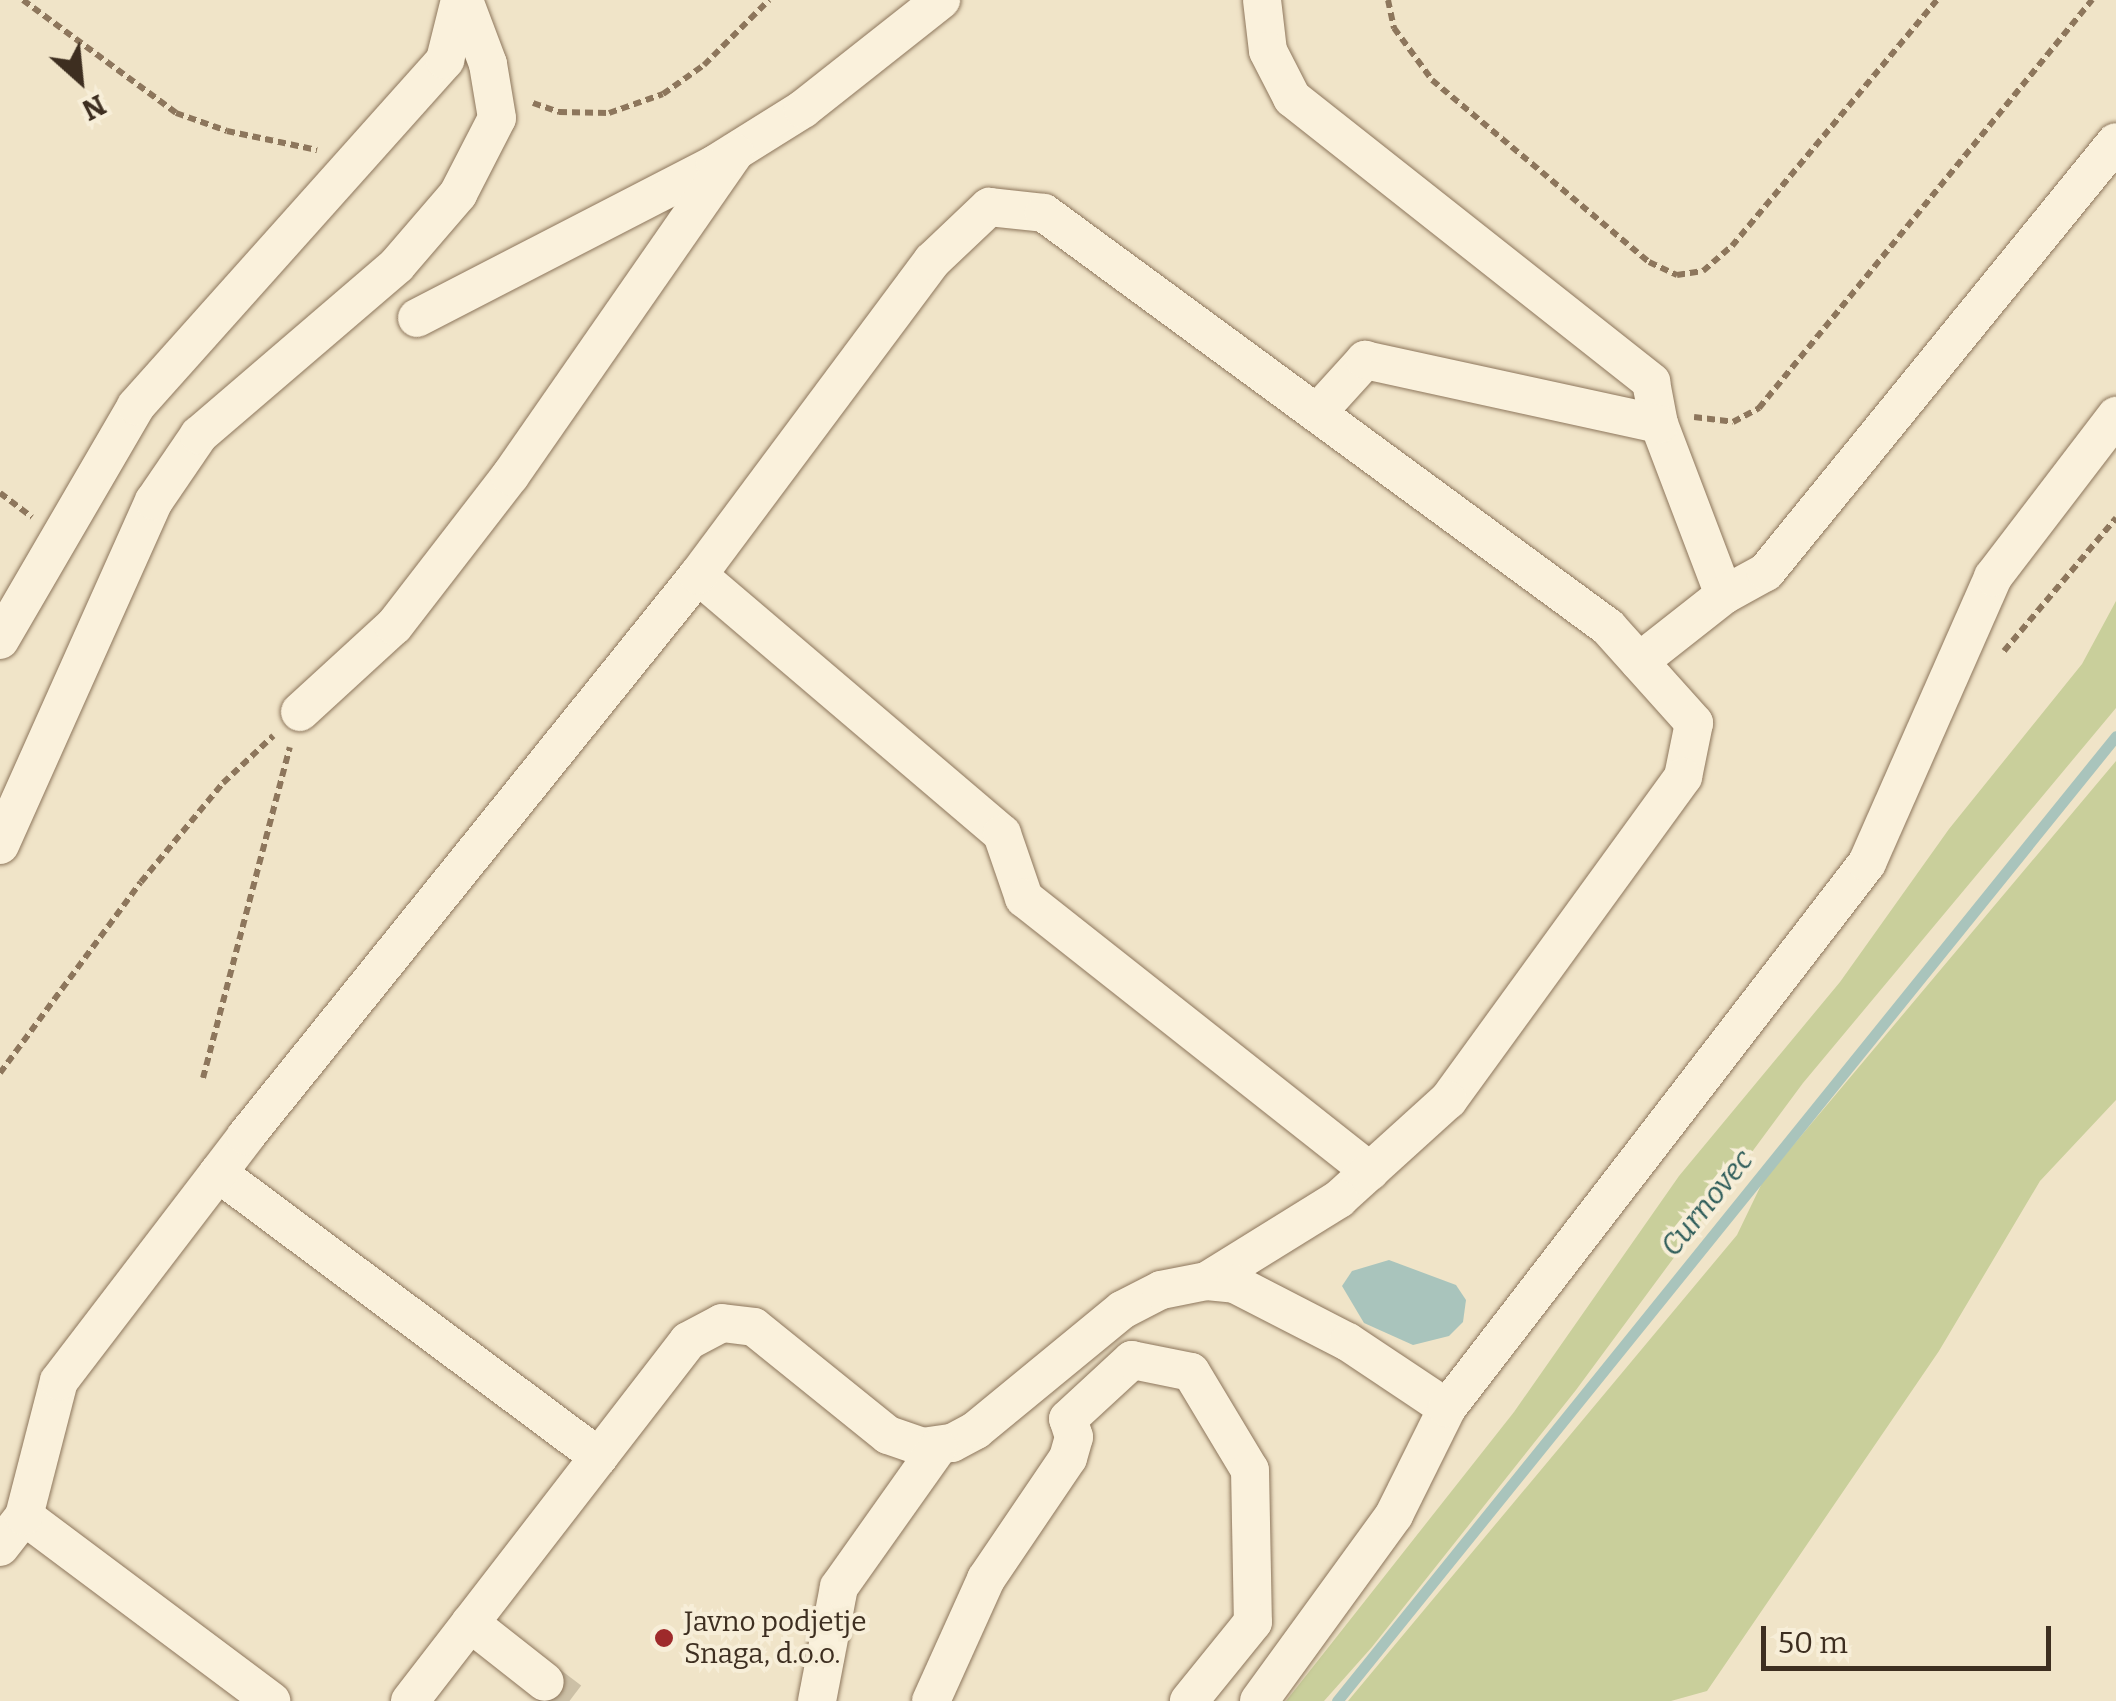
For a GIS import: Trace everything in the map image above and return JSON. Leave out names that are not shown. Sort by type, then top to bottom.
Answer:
[{"type":"lane","points":[[0,640],[136,406],[445,60],[462,0]]},
{"type":"lane","points":[[0,845],[154,501],[199,434],[397,265],[458,194],[497,118],[488,64],[462,0]]},
{"type":"lane","points":[[417,318],[735,152],[878,54],[941,0]]},
{"type":"lane","points":[[1262,0],[1268,51],[1292,98],[1651,382],[1657,414],[1724,595]]},
{"type":"lane","points":[[1639,662],[1777,558],[2116,142]]},
{"type":"lane","points":[[300,712],[394,626],[510,476],[735,152]]},
{"type":"lane","points":[[0,1547],[24,1516],[59,1381],[218,1173],[698,575],[932,261],[989,207],[1044,212],[1608,627],[1694,723],[1683,777],[1448,1100],[1339,1199],[1207,1281]]},
{"type":"lane","points":[[1317,413],[1365,360],[1657,414]]},
{"type":"lane","points":[[1259,1701],[1394,1514],[1447,1408],[1867,864],[1992,577],[2116,416]]},
{"type":"lane","points":[[698,575],[1002,834],[1024,898],[1370,1171]]},
{"type":"lane","points":[[218,1173],[599,1457]]},
{"type":"lane","points":[[817,1701],[840,1587],[938,1447],[976,1430],[1122,1310],[1161,1290],[1207,1281],[1234,1284],[1348,1342],[1447,1408]]},
{"type":"lane","points":[[410,1701],[688,1340],[722,1323],[754,1326],[888,1434],[938,1447]]},
{"type":"lane","points":[[931,1701],[986,1579],[1068,1458],[1074,1437],[1068,1419],[1132,1360],[1191,1372],[1250,1470],[1253,1622],[1189,1701]]},
{"type":"lane","points":[[24,1516],[270,1701]]},
{"type":"lane","points":[[470,1624],[545,1682]]},
{"type":"path","points":[[23,0],[176,112],[227,131],[358,158]]},
{"type":"path","points":[[488,64],[518,98],[559,112],[610,113],[676,84],[769,0]]},
{"type":"path","points":[[1388,0],[1394,28],[1432,80],[1649,262],[1677,275],[1703,271],[1732,246],[1937,0]]},
{"type":"path","points":[[1657,414],[1733,422],[1759,408],[2092,0]]},
{"type":"path","points":[[2070,574],[2116,518]]},
{"type":"path","points":[[0,1074],[164,854],[222,783],[300,712]]},
{"type":"path","points":[[203,1078],[300,712]]},
{"type":"green space","points":[[2116,601],[2116,708],[1803,1083],[1576,1390],[1372,1647],[1324,1701],[1286,1701],[1514,1412],[1679,1176],[1840,982],[1949,829],[2082,664]]},
{"type":"green space","points":[[2116,761],[2116,1100],[2040,1181],[1939,1351],[1707,1691],[1671,1701],[1348,1701],[1737,1235],[1763,1181]]},
{"type":"water","points":[[1389,1260],[1456,1285],[1466,1300],[1463,1322],[1449,1336],[1413,1345],[1364,1323],[1342,1286],[1352,1271]]},
{"type":"waterway","name":"Curnovec","points":[[1337,1701],[2116,736]]},
{"type":"tunnel","points":[[545,1682],[570,1701]]},
{"type":"place","name":"Javno podjetje Snaga, d.o.o.","points":[[664,1638]]}]
